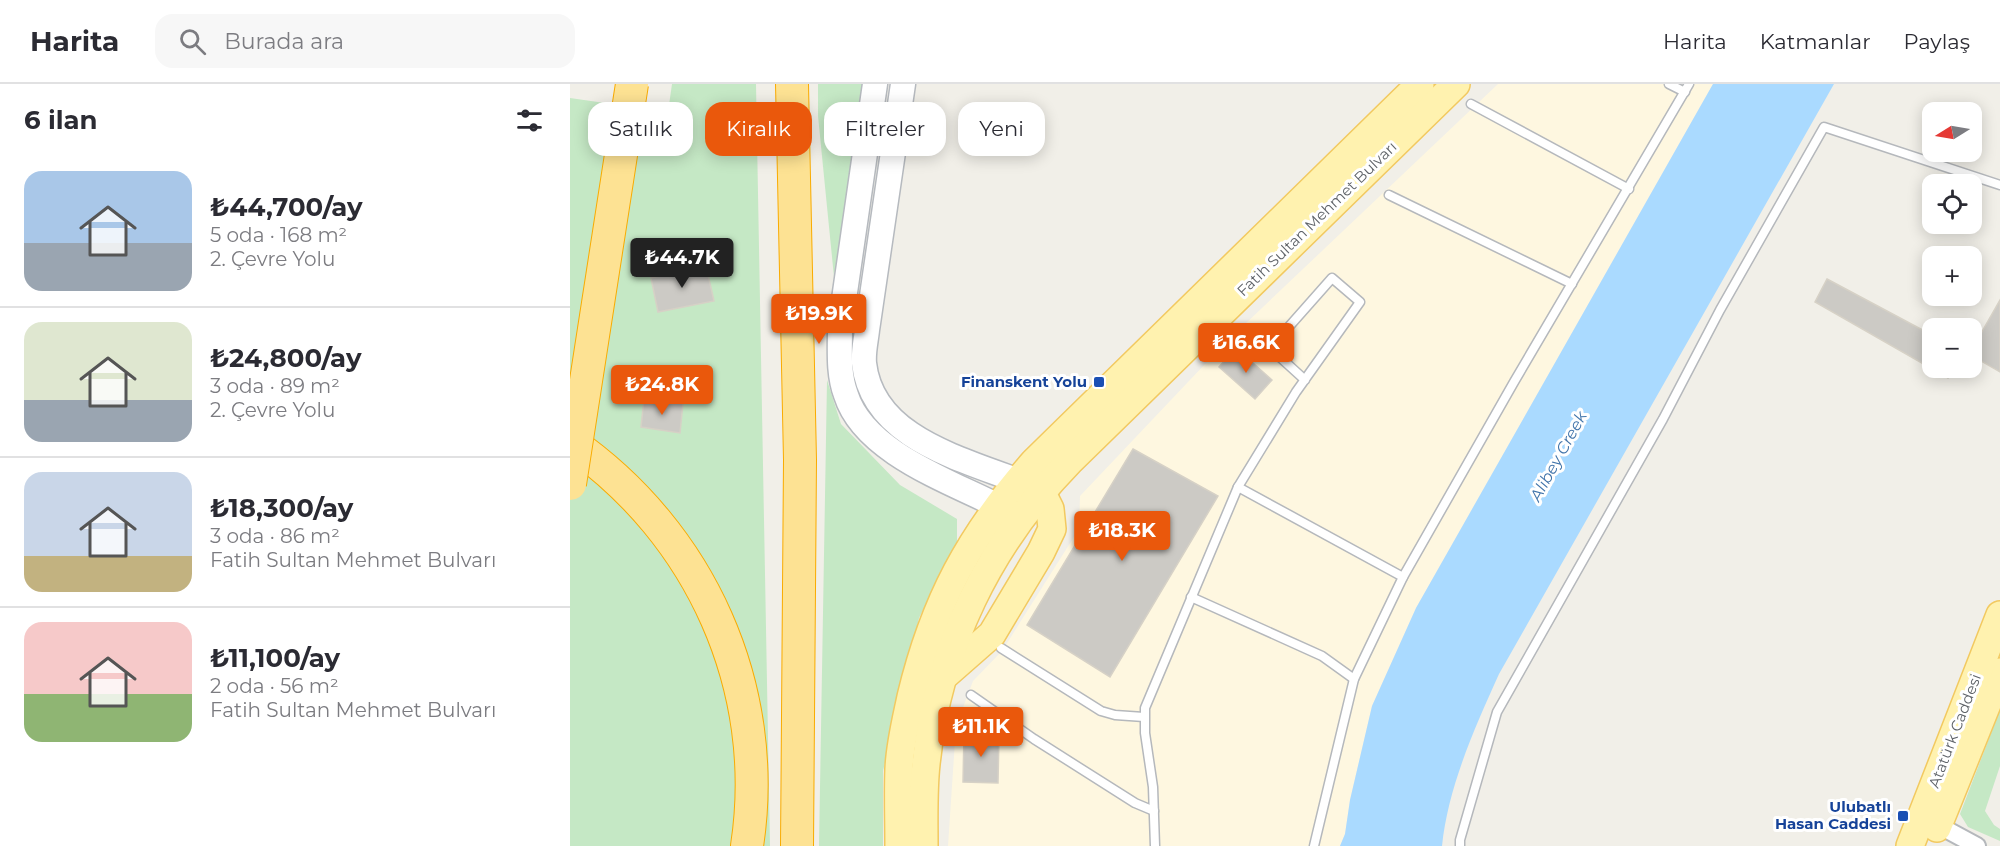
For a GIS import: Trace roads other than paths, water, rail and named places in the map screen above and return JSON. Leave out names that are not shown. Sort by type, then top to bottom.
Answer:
[{"type":"highway","points":[[570,484],[632,84]]},
{"type":"highway","points":[[792,84],[800,460],[796,846]]},
{"type":"highway","points":[[570,442],[598,463],[655,519],[690,567],[716,614],[738,672],[748,722],[752,817],[747,846]]},
{"type":"main road","points":[[875,84],[840,327],[840,364],[846,397],[860,420],[885,447],[1009,512]]},
{"type":"main road","points":[[903,84],[867,330],[864,362],[871,388],[883,409],[896,425],[912,436],[1029,487],[1050,509],[1052,529],[1041,552],[992,634],[943,676]]},
{"type":"main road","name":"Fatih Sultan Mehmet Bulvarı","points":[[899,846],[899,768],[903,735],[923,653],[942,598],[970,545],[1009,512],[1029,487],[1062,433],[1420,84]]},
{"type":"main road","name":"Fatih Sultan Mehmet Bulvarı","points":[[1029,487],[1147,385],[1464,94]]},
{"type":"main road","name":"Fatih Sultan Mehmet Bulvarı","points":[[924,846],[926,765],[943,676],[971,599],[990,563],[1009,512]]},
{"type":"main road","name":"Atatürk Caddesi","points":[[1929,830],[2000,615]]},
{"type":"main road","name":"Atatürk Caddesi","points":[[1910,846],[1929,830],[2000,672]]},
{"type":"street","points":[[1929,830],[1977,846]]},
{"type":"lane","points":[[1314,846],[1354,679],[1403,577],[1687,88],[1670,84]]},
{"type":"lane","points":[[1464,94],[1629,189]]},
{"type":"lane","points":[[1460,846],[1497,712],[1663,419],[1726,299],[1824,127],[2000,185]]},
{"type":"lane","points":[[1389,195],[1572,284]]},
{"type":"lane","points":[[1155,846],[1145,708],[1238,487],[1305,380],[1360,302],[1332,278],[1270,348],[1305,380]]},
{"type":"lane","points":[[1238,487],[1403,577]]},
{"type":"lane","points":[[1191,597],[1322,656],[1354,679]]},
{"type":"lane","points":[[1001,648],[1101,711],[1115,715],[1144,717]]},
{"type":"lane","points":[[971,695],[1034,740],[1135,803],[1154,811]]},
{"type":"water","name":"Alibey Creek","points":[[1713,84],[1834,84],[1499,674],[1456,780],[1442,846],[1340,846],[1345,834],[1350,800],[1372,706],[1416,608]]},
{"type":"place","name":"Finanskent Yolu","points":[[1099,382]]},
{"type":"place","name":"Ulubatlı Hasan Caddesi","points":[[1903,816]]}]
